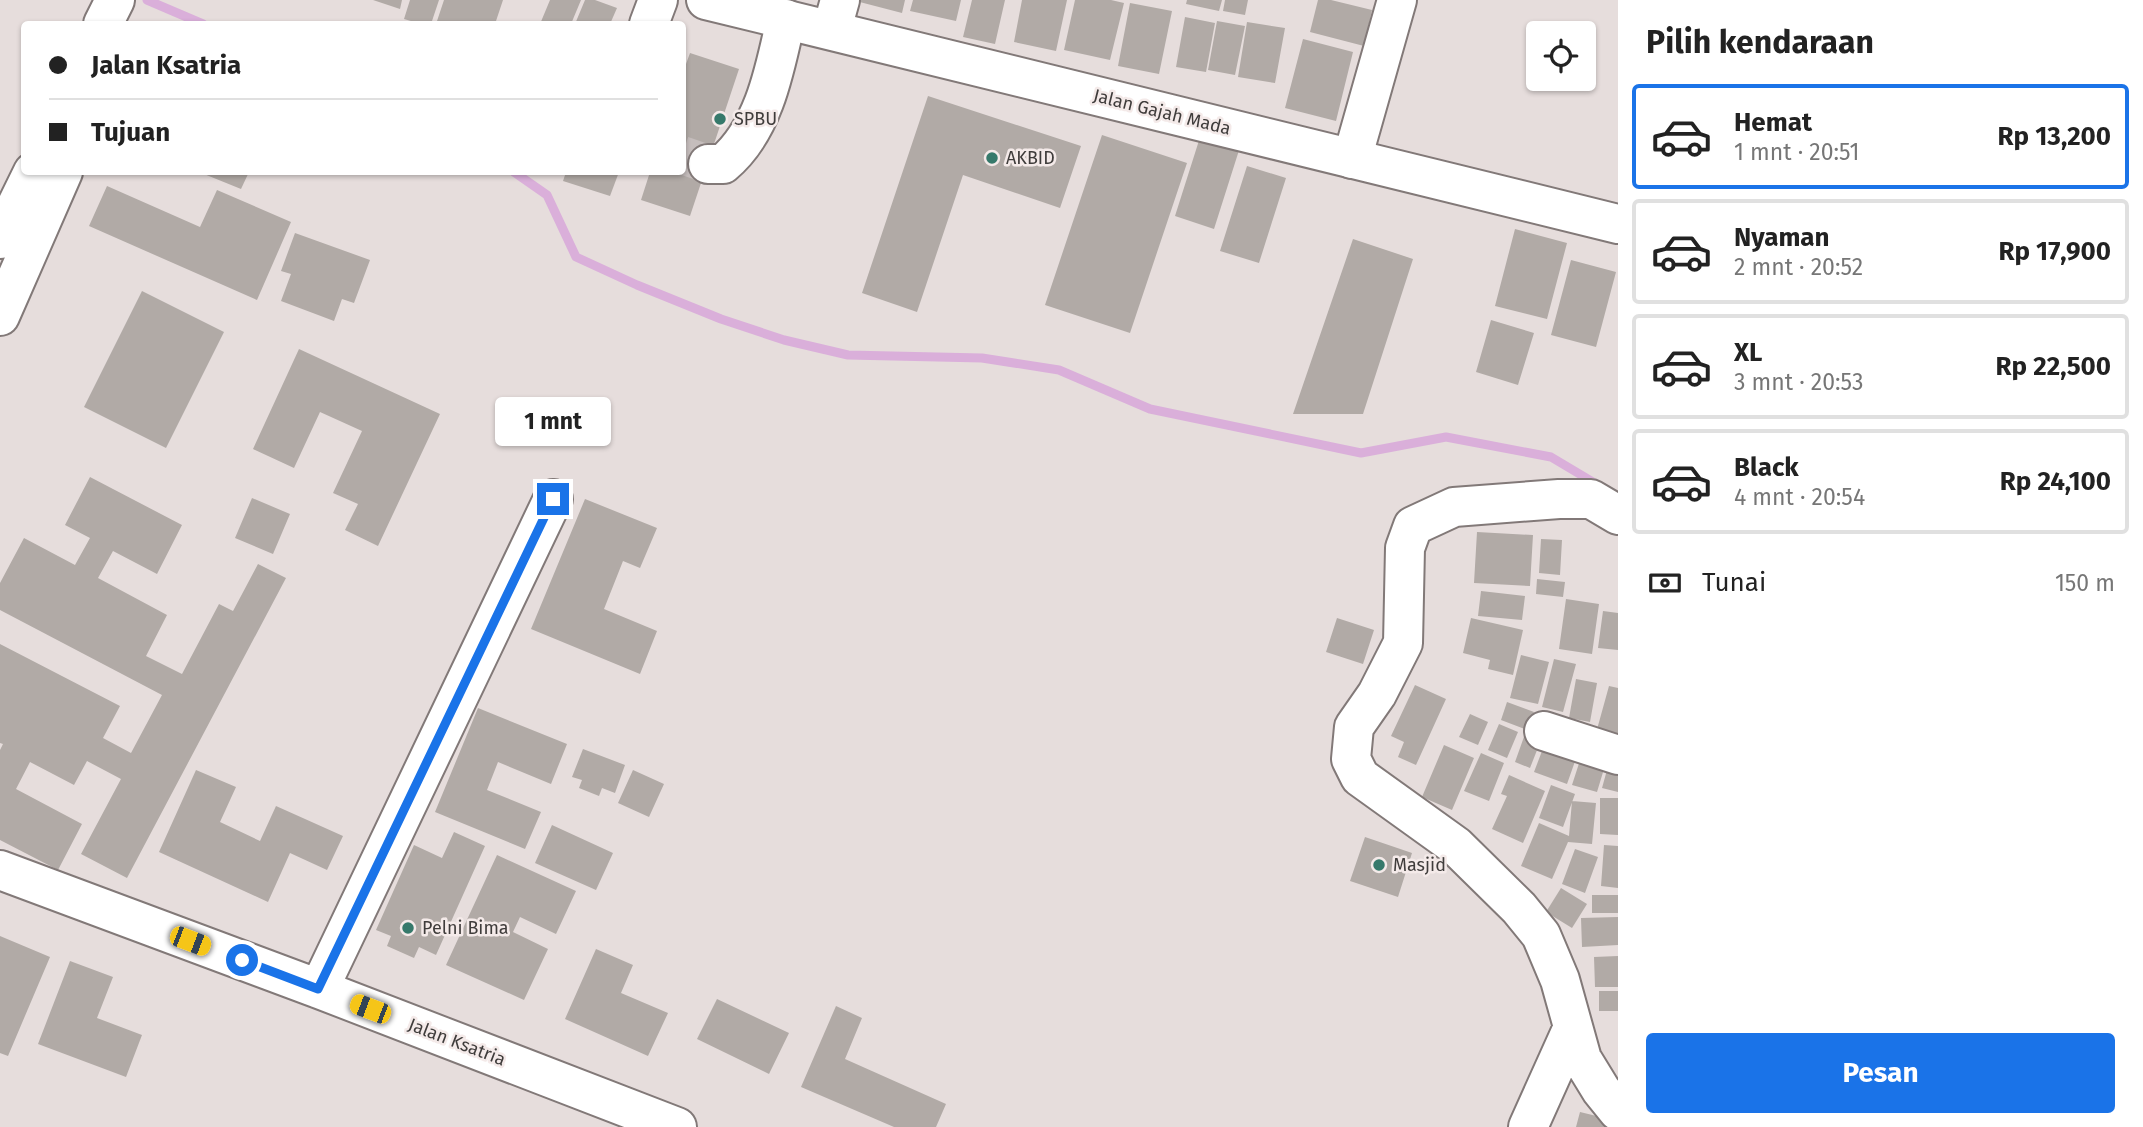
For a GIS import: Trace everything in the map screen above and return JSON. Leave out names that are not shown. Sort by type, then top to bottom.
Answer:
[{"type":"street","points":[[650,21],[658,0]]},
{"type":"street","name":"Jalan Gajah Mada","points":[[706,0],[786,19],[836,15],[1352,159],[1618,224]]},
{"type":"street","points":[[1352,159],[1397,0]]},
{"type":"street","points":[[708,164],[723,164],[737,152],[750,132],[776,63],[786,19]]},
{"type":"street","points":[[0,239],[32,175]]},
{"type":"street","points":[[0,316],[62,175]]},
{"type":"street","points":[[318,989],[553,499]]},
{"type":"street","points":[[1618,515],[1591,499],[1559,499],[1454,507],[1413,526],[1405,548],[1403,643],[1377,694],[1354,727],[1350,760],[1360,777],[1456,846],[1519,908],[1541,935],[1560,980],[1582,1059],[1618,1111]]},
{"type":"street","points":[[1544,732],[1618,755]]},
{"type":"street","name":"Jalan Ksatria","points":[[0,870],[677,1127]]},
{"type":"street","points":[[1528,1127],[1573,1027]]},
{"type":"building","points":[[373,0],[402,0],[400,9]]},
{"type":"building","points":[[410,0],[439,0],[432,21],[404,19]]},
{"type":"building","points":[[444,0],[503,0],[496,21],[437,21]]},
{"type":"building","points":[[550,0],[581,0],[572,21],[541,21]]},
{"type":"building","points":[[585,0],[595,0],[617,8],[611,21],[576,21]]},
{"type":"building","points":[[852,0],[905,0],[902,13]]},
{"type":"building","points":[[913,0],[961,0],[956,21],[910,11]]},
{"type":"building","points":[[972,0],[1005,0],[995,44],[963,37]]},
{"type":"building","points":[[1022,0],[1067,0],[1056,51],[1014,42]]},
{"type":"building","points":[[1075,0],[1111,0],[1124,3],[1110,60],[1064,50]]},
{"type":"building","points":[[1187,0],[1222,0],[1219,11],[1186,4]]},
{"type":"building","points":[[1225,0],[1248,0],[1245,15],[1223,11]]},
{"type":"building","points":[[1318,0],[1331,0],[1372,10],[1364,46],[1310,32]]},
{"type":"building","points":[[1130,3],[1172,11],[1159,74],[1118,66]]},
{"type":"building","points":[[1185,17],[1215,23],[1206,72],[1176,67]]},
{"type":"building","points":[[1217,21],[1245,26],[1235,75],[1208,70]]},
{"type":"building","points":[[1247,22],[1285,28],[1275,83],[1238,77]]},
{"type":"building","points":[[1303,39],[1353,52],[1336,121],[1285,108]]},
{"type":"building","points":[[690,53],[739,69],[690,216],[641,200],[649,175],[686,175],[686,64]]},
{"type":"building","points":[[928,96],[1081,146],[1060,208],[963,175],[917,312],[862,293]]},
{"type":"building","points":[[1202,131],[1241,144],[1214,229],[1175,216]]},
{"type":"building","points":[[1102,135],[1187,163],[1130,333],[1045,305]]},
{"type":"building","points":[[1247,166],[1286,178],[1259,263],[1220,251]]},
{"type":"building","points":[[206,175],[248,175],[241,189]]},
{"type":"building","points":[[565,175],[618,175],[610,196],[563,181]]},
{"type":"building","points":[[107,186],[200,227],[217,190],[291,222],[257,300],[89,226]]},
{"type":"building","points":[[1515,229],[1567,243],[1547,319],[1495,306]]},
{"type":"building","points":[[295,233],[370,260],[354,303],[342,299],[334,321],[281,301],[291,274],[281,271]]},
{"type":"building","points":[[1353,239],[1413,259],[1363,414],[1293,414]]},
{"type":"building","points":[[1571,260],[1616,272],[1596,347],[1551,335]]},
{"type":"building","points":[[142,291],[224,332],[166,448],[84,407]]},
{"type":"building","points":[[1491,320],[1534,333],[1518,385],[1476,372]]},
{"type":"building","points":[[299,349],[440,414],[378,546],[345,530],[358,504],[333,493],[362,431],[320,412],[294,468],[253,449]]},
{"type":"building","points":[[90,477],[182,525],[157,574],[113,551],[98,578],[167,615],[146,656],[182,674],[219,604],[233,611],[258,564],[286,578],[127,878],[81,854],[121,779],[87,761],[74,785],[30,762],[16,789],[82,824],[58,870],[0,840],[0,750],[3,744],[0,743],[0,644],[120,706],[103,738],[131,753],[162,695],[0,610],[0,583],[24,538],[75,565],[90,538],[65,525]]},
{"type":"building","points":[[252,498],[290,514],[273,554],[235,538]]},
{"type":"building","points":[[585,499],[657,528],[640,568],[623,561],[604,609],[657,631],[640,674],[531,629]]},
{"type":"building","points":[[1477,532],[1533,535],[1530,586],[1474,583]]},
{"type":"building","points":[[1541,539],[1562,540],[1560,575],[1539,573]]},
{"type":"building","points":[[1537,579],[1565,582],[1563,597],[1536,594]]},
{"type":"building","points":[[1481,591],[1525,596],[1522,620],[1478,616]]},
{"type":"building","points":[[1566,599],[1599,604],[1592,654],[1559,649]]},
{"type":"building","points":[[1603,611],[1618,613],[1618,650],[1598,648]]},
{"type":"building","points":[[1337,618],[1374,630],[1363,664],[1326,652]]},
{"type":"building","points":[[1471,618],[1523,630],[1513,675],[1488,669],[1490,660],[1463,653]]},
{"type":"building","points":[[1521,655],[1549,662],[1538,704],[1510,698]]},
{"type":"building","points":[[1554,659],[1576,664],[1563,712],[1542,707]]},
{"type":"building","points":[[1576,679],[1597,683],[1590,722],[1569,718]]},
{"type":"building","points":[[1415,685],[1446,699],[1416,765],[1398,757],[1404,742],[1391,736]]},
{"type":"building","points":[[1609,686],[1618,688],[1618,739],[1596,733]]},
{"type":"building","points":[[1507,702],[1534,712],[1527,730],[1501,720]]},
{"type":"building","points":[[478,708],[567,744],[551,784],[498,762],[487,790],[541,812],[525,849],[435,812]]},
{"type":"building","points":[[1470,714],[1488,722],[1478,745],[1459,737]]},
{"type":"building","points":[[1499,724],[1518,732],[1507,758],[1488,750]]},
{"type":"building","points":[[1525,734],[1541,740],[1530,768],[1515,762]]},
{"type":"building","points":[[1547,738],[1579,750],[1567,784],[1534,772]]},
{"type":"building","points":[[1444,745],[1474,758],[1452,810],[1422,797]]},
{"type":"building","points":[[583,749],[625,765],[615,793],[602,788],[599,796],[579,788],[582,780],[572,777]]},
{"type":"building","points":[[1583,751],[1607,759],[1597,792],[1572,785]]},
{"type":"building","points":[[1481,753],[1504,763],[1489,801],[1464,791]]},
{"type":"building","points":[[1610,759],[1618,762],[1618,792],[1602,788]]},
{"type":"building","points":[[196,770],[236,787],[220,822],[260,841],[276,806],[343,836],[327,870],[290,853],[268,902],[159,852]]},
{"type":"building","points":[[633,770],[664,784],[649,817],[618,803]]},
{"type":"building","points":[[1509,775],[1545,791],[1523,843],[1492,829],[1507,796],[1501,794]]},
{"type":"building","points":[[1551,785],[1575,794],[1563,827],[1539,818]]},
{"type":"building","points":[[1600,798],[1618,798],[1618,835],[1600,834]]},
{"type":"building","points":[[1572,801],[1596,803],[1592,844],[1568,842],[1552,879],[1521,866],[1539,823],[1569,836]]},
{"type":"building","points":[[552,825],[613,853],[596,890],[535,863]]},
{"type":"building","points":[[454,832],[485,846],[436,955],[419,947],[414,958],[387,946],[391,936],[376,930],[414,845],[442,858]]},
{"type":"building","points":[[1365,837],[1412,853],[1398,897],[1350,881]]},
{"type":"building","points":[[1604,845],[1618,846],[1618,888],[1601,886]]},
{"type":"building","points":[[1575,849],[1598,857],[1585,893],[1562,884]]},
{"type":"building","points":[[497,855],[576,891],[556,934],[520,917],[513,932],[548,949],[524,1000],[446,965]]},
{"type":"building","points":[[1561,888],[1587,904],[1572,928],[1546,912]]},
{"type":"building","points":[[1592,895],[1618,895],[1618,913],[1592,913]]},
{"type":"building","points":[[1618,917],[1618,945],[1582,947],[1581,918]]},
{"type":"building","points":[[0,936],[50,957],[8,1056],[0,1053]]},
{"type":"building","points":[[596,949],[633,965],[621,993],[668,1013],[648,1056],[565,1019]]},
{"type":"building","points":[[1618,956],[1618,987],[1595,987],[1594,957]]},
{"type":"building","points":[[70,961],[113,977],[97,1018],[142,1035],[126,1077],[38,1044]]},
{"type":"building","points":[[1599,991],[1618,991],[1618,1011],[1599,1011]]},
{"type":"building","points":[[717,999],[789,1033],[769,1074],[697,1039]]},
{"type":"building","points":[[836,1006],[862,1018],[845,1059],[946,1104],[936,1127],[894,1127],[801,1087]]},
{"type":"building","points":[[1580,1112],[1613,1120],[1611,1127],[1576,1127]]},
{"type":"waterway","points":[[147,0],[196,21]]},
{"type":"waterway","points":[[518,175],[547,195],[576,257],[721,319],[784,340],[848,355],[982,358],[1059,370],[1150,409],[1361,453],[1446,437],[1551,457],[1598,485]]},
{"type":"tunnel","points":[[686,156],[708,164]]},
{"type":"place","name":"SPBU","points":[[720,119]]},
{"type":"place","name":"AKBID","points":[[992,158]]},
{"type":"place","name":"Masjid","points":[[1379,865]]},
{"type":"place","name":"Pelni Bima","points":[[408,928]]},
{"type":"route","points":[[242,960],[318,989],[553,499]]}]
